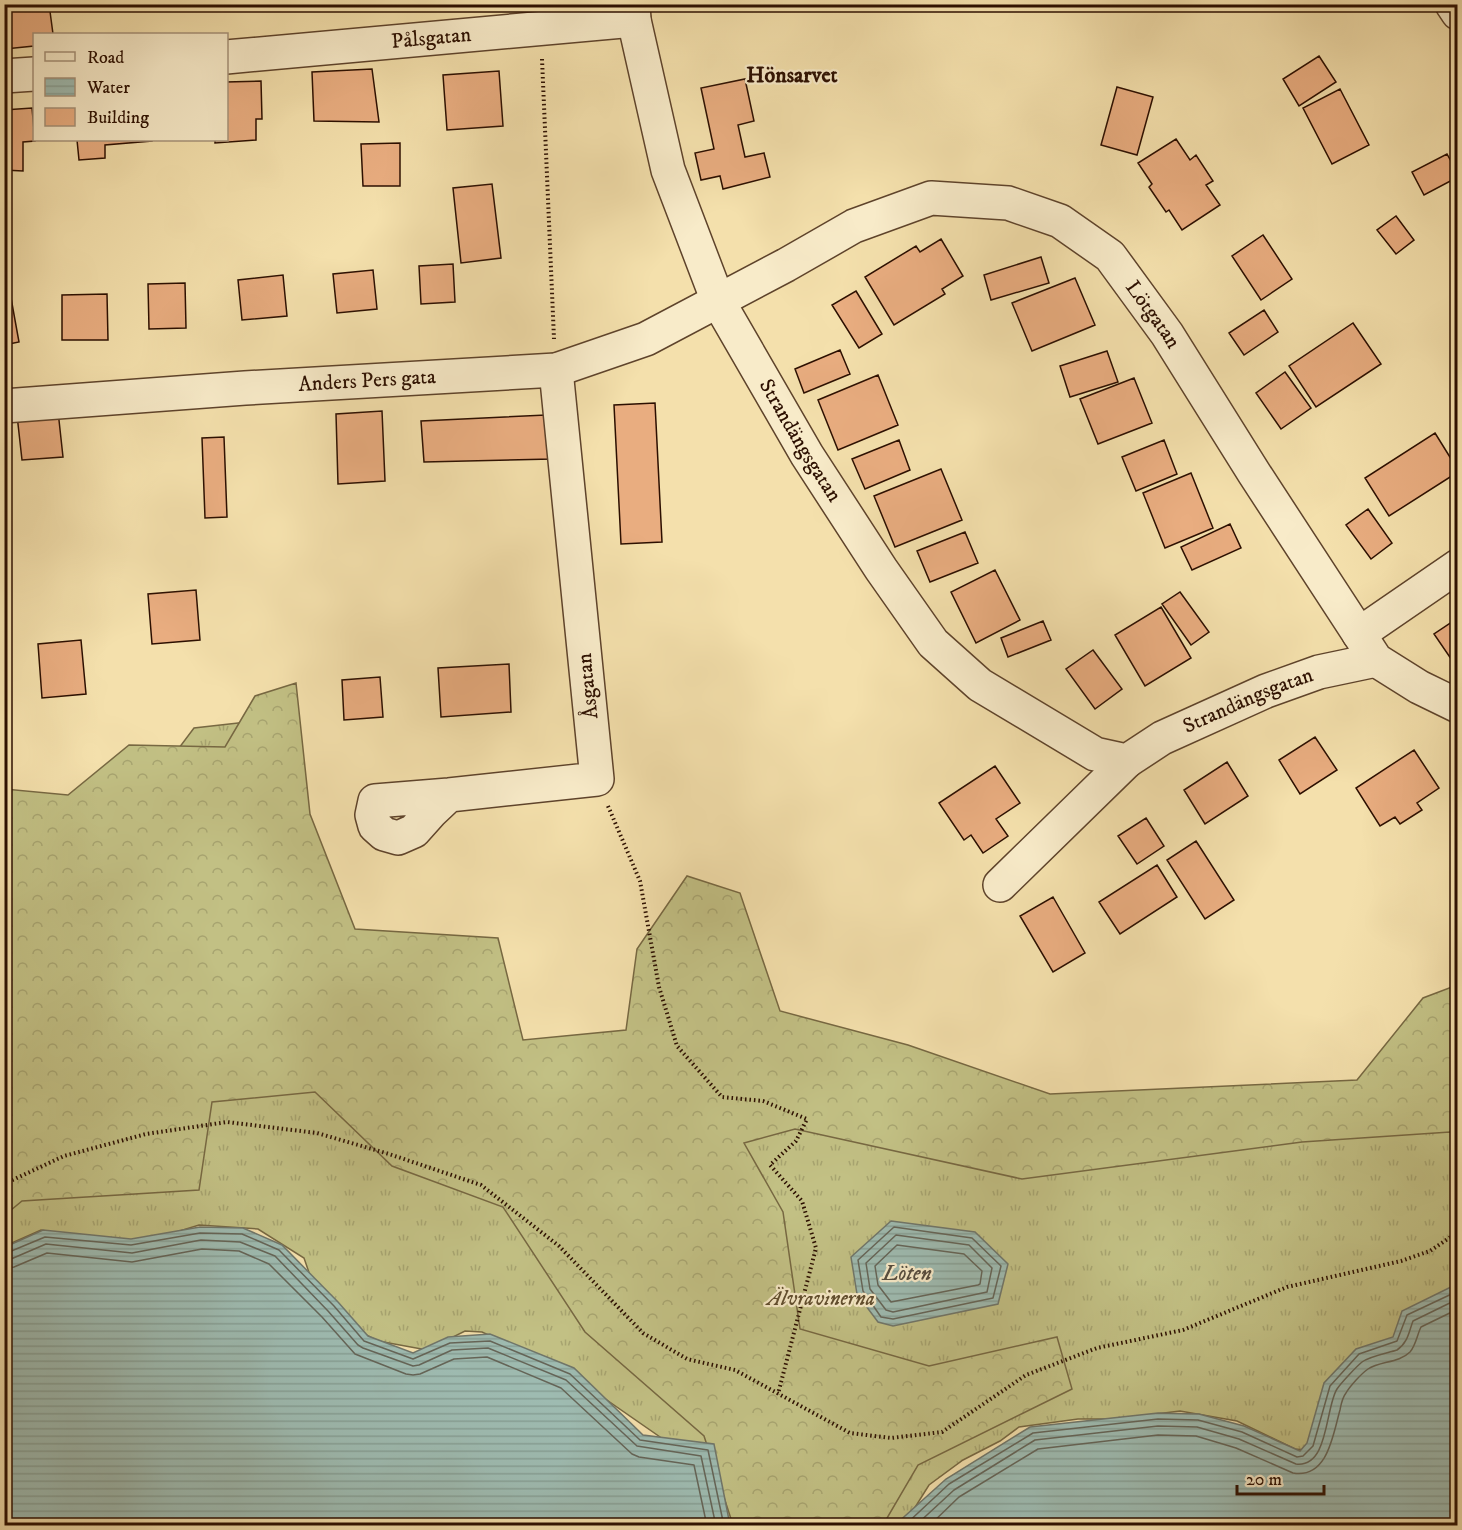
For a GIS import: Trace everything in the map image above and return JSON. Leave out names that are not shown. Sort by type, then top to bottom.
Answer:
[{"type":"street","points":[[1452,4],[1458,13]]},
{"type":"street","name":"Pålsgatan","points":[[228,57],[541,29],[634,12]]},
{"type":"street","name":"Strandängsgatan","points":[[634,12],[669,170],[718,301],[807,455],[881,569],[933,643],[980,686],[1095,754],[1127,761]]},
{"type":"street","points":[[4,76],[33,74]]},
{"type":"street","name":"Lötgatan","points":[[718,301],[854,226],[931,198],[1008,203],[1060,221],[1110,256],[1167,334],[1367,647],[1419,687],[1458,706]]},
{"type":"street","name":"Anders Pers gata","points":[[4,406],[245,388],[556,370],[646,339],[718,301]]},
{"type":"street","name":"Åsgatan","points":[[556,370],[597,779]]},
{"type":"street","points":[[1367,647],[1458,566]]},
{"type":"street","name":"Strandängsgatan","points":[[1000,885],[1127,761],[1162,738],[1266,691],[1319,672],[1367,647]]},
{"type":"street","points":[[375,801],[597,779]]},
{"type":"path","points":[[541,29],[556,370]]},
{"type":"path","points":[[597,779],[640,881],[659,987],[677,1046],[722,1097],[763,1101],[807,1119],[796,1141],[770,1165],[801,1201],[816,1248],[778,1394]]},
{"type":"path","points":[[4,1184],[64,1156],[146,1134],[227,1122],[317,1133],[481,1185],[560,1246],[642,1333],[687,1359],[735,1370],[850,1433],[891,1438],[942,1432],[1026,1376],[1097,1348],[1183,1330],[1287,1287],[1411,1258],[1430,1251],[1458,1232]]},
{"type":"green space","points":[[296,683],[310,814],[355,929],[498,938],[523,1040],[626,1030],[637,949],[687,876],[740,893],[780,1011],[908,1045],[1050,1094],[1357,1080],[1423,998],[1457,985],[1457,1136],[1450,1132],[1302,1142],[1022,1179],[795,1129],[744,1143],[783,1212],[800,1329],[929,1366],[1057,1337],[1072,1389],[918,1465],[883,1525],[733,1525],[704,1436],[585,1332],[503,1207],[392,1166],[315,1092],[212,1102],[199,1190],[22,1201],[5,1215],[5,789],[68,795],[129,745],[225,747],[255,696]]},
{"type":"green space","name":"Älvravinerna","points":[[291,717],[306,847],[410,1034],[1301,1139],[1457,1030],[1457,1313],[1360,1455],[1295,1449],[1237,1421],[1180,1411],[1116,1419],[1078,1419],[1019,1427],[1000,1441],[963,1460],[929,1485],[904,1525],[710,1525],[660,1437],[559,1367],[482,1332],[465,1331],[427,1350],[378,1341],[323,1313],[304,1258],[258,1229],[199,1225],[144,1242],[102,1242],[41,1230],[5,1246],[4,870],[167,764],[194,728]]},
{"type":"water","name":"Löten","points":[[891,1221],[975,1232],[1008,1264],[998,1304],[893,1326],[878,1322],[857,1294],[851,1257]]},
{"type":"water","points":[[200,1227],[243,1228],[282,1245],[368,1336],[413,1353],[448,1337],[490,1334],[574,1368],[643,1435],[714,1444],[730,1525],[5,1525],[5,1247],[43,1230],[131,1239]]},
{"type":"water","points":[[1457,1284],[1457,1525],[895,1525],[946,1479],[1030,1427],[1158,1413],[1199,1414],[1244,1426],[1300,1451],[1307,1443],[1324,1383],[1356,1349],[1393,1337],[1402,1311]]},
{"type":"building","points":[[4,4],[49,4],[53,33],[33,33],[33,46],[5,49]]},
{"type":"building","points":[[286,4],[317,4],[286,8]]},
{"type":"building","points":[[1319,56],[1336,82],[1299,106],[1283,79]]},
{"type":"building","points":[[372,69],[379,122],[314,121],[312,72]]},
{"type":"building","points":[[499,71],[503,126],[447,130],[443,75]]},
{"type":"building","points":[[745,79],[754,121],[738,125],[745,157],[764,153],[770,177],[723,189],[720,176],[701,180],[695,153],[714,149],[701,88]]},
{"type":"building","points":[[261,81],[262,119],[256,119],[256,140],[215,143],[215,141],[228,141],[228,82]]},
{"type":"building","points":[[1117,87],[1153,97],[1137,155],[1101,145]]},
{"type":"building","points":[[1340,89],[1369,145],[1332,164],[1303,108]]},
{"type":"building","points":[[32,108],[33,141],[35,141],[23,142],[23,171],[4,170],[4,110]]},
{"type":"building","points":[[1176,139],[1190,160],[1196,155],[1213,181],[1206,185],[1220,205],[1182,230],[1169,210],[1166,212],[1149,187],[1152,184],[1138,163]]},
{"type":"building","points":[[77,141],[152,141],[105,145],[105,158],[79,160]]},
{"type":"building","points":[[400,143],[400,186],[363,186],[361,144]]},
{"type":"building","points":[[1447,154],[1458,177],[1424,195],[1412,172]]},
{"type":"building","points":[[492,184],[501,258],[461,263],[453,188]]},
{"type":"building","points":[[1396,216],[1414,240],[1396,254],[1377,230]]},
{"type":"building","points":[[1263,235],[1292,279],[1261,300],[1232,256]]},
{"type":"building","points":[[941,239],[963,276],[942,289],[945,294],[894,325],[865,277],[916,246],[920,252]]},
{"type":"building","points":[[1041,257],[1049,283],[991,300],[984,275]]},
{"type":"building","points":[[453,264],[455,302],[421,304],[419,266]]},
{"type":"building","points":[[373,270],[377,309],[337,313],[333,274]]},
{"type":"building","points":[[283,275],[287,316],[242,320],[238,280]]},
{"type":"building","points":[[1075,278],[1095,325],[1032,351],[1012,303]]},
{"type":"building","points":[[185,283],[186,328],[149,329],[148,284]]},
{"type":"building","points":[[856,291],[882,334],[859,348],[832,305]]},
{"type":"building","points":[[107,294],[108,340],[62,340],[62,295]]},
{"type":"building","points":[[11,298],[19,342],[4,345],[4,299]]},
{"type":"building","points":[[1264,310],[1278,332],[1244,355],[1229,333]]},
{"type":"building","points":[[1353,323],[1381,364],[1316,407],[1289,366]]},
{"type":"building","points":[[840,350],[850,374],[804,393],[795,369]]},
{"type":"building","points":[[1107,351],[1118,382],[1070,397],[1060,366]]},
{"type":"building","points":[[1285,372],[1311,408],[1281,429],[1256,393]]},
{"type":"building","points":[[878,375],[898,425],[838,450],[818,400]]},
{"type":"building","points":[[1134,378],[1152,423],[1098,444],[1080,399]]},
{"type":"building","points":[[655,403],[662,542],[621,544],[614,405]]},
{"type":"building","points":[[58,411],[63,457],[22,460],[17,415]]},
{"type":"building","points":[[382,411],[385,481],[338,484],[336,414]]},
{"type":"building","points":[[546,415],[552,459],[424,462],[421,421]]},
{"type":"building","points":[[1435,433],[1458,472],[1389,516],[1365,478]]},
{"type":"building","points":[[224,437],[227,517],[205,518],[202,438]]},
{"type":"building","points":[[899,440],[910,470],[865,489],[852,459]]},
{"type":"building","points":[[1164,440],[1177,474],[1136,491],[1122,457]]},
{"type":"building","points":[[941,469],[962,520],[895,547],[874,496]]},
{"type":"building","points":[[1191,473],[1213,528],[1165,548],[1143,493]]},
{"type":"building","points":[[1368,509],[1392,543],[1371,559],[1346,525]]},
{"type":"building","points":[[1230,524],[1241,548],[1192,570],[1181,547]]},
{"type":"building","points":[[965,532],[978,563],[930,582],[917,551]]},
{"type":"building","points":[[995,570],[1020,620],[976,643],[951,592]]},
{"type":"building","points":[[196,590],[200,640],[152,644],[148,594]]},
{"type":"building","points":[[1180,592],[1209,632],[1191,645],[1162,604]]},
{"type":"building","points":[[1161,607],[1191,658],[1145,686],[1115,635]]},
{"type":"building","points":[[1458,618],[1458,669],[1434,634]]},
{"type":"building","points":[[1043,621],[1051,640],[1008,657],[1001,638]]},
{"type":"building","points":[[81,640],[86,694],[42,698],[38,644]]},
{"type":"building","points":[[1093,650],[1122,689],[1095,709],[1066,669]]},
{"type":"building","points":[[509,664],[511,712],[441,717],[438,668]]},
{"type":"building","points":[[380,677],[383,717],[344,720],[342,680]]},
{"type":"building","points":[[1315,737],[1337,770],[1300,794],[1279,760]]},
{"type":"building","points":[[1414,750],[1439,788],[1417,803],[1422,810],[1400,824],[1395,817],[1380,826],[1356,788]]},
{"type":"building","points":[[1227,762],[1248,796],[1205,824],[1184,790]]},
{"type":"building","points":[[995,766],[1020,803],[996,819],[1008,836],[983,853],[971,835],[964,840],[939,803]]},
{"type":"building","points":[[1146,818],[1164,846],[1137,864],[1118,836]]},
{"type":"building","points":[[1196,841],[1234,900],[1205,919],[1167,860]]},
{"type":"building","points":[[1157,865],[1177,897],[1120,934],[1099,902]]},
{"type":"building","points":[[1053,897],[1085,953],[1053,972],[1020,916]]},
{"type":"district","name":"Hönsarvet","points":[[792,75]]}]
